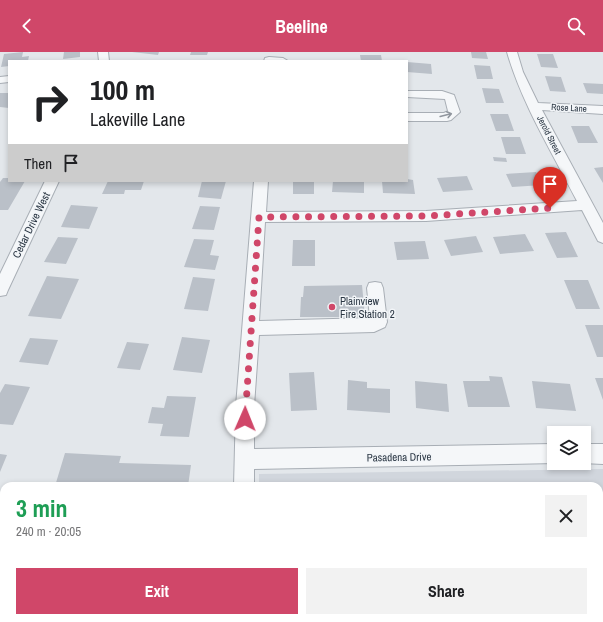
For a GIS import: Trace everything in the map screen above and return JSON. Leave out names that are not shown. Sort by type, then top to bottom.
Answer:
[{"type":"street","name":"Jerold Street","points":[[512,52],[518,72],[534,106],[603,237]]},
{"type":"street","points":[[408,94],[442,94],[450,97],[454,112],[446,117],[408,117]]},
{"type":"street","name":"Rose Lane","points":[[534,106],[603,110]]},
{"type":"street","name":"Cedar Drive West","points":[[0,290],[52,182]]},
{"type":"street","points":[[244,482],[245,406],[261,182]]},
{"type":"street","points":[[259,217],[426,216],[586,205]]},
{"type":"street","points":[[251,328],[374,326],[379,322],[375,288]]},
{"type":"street","name":"Pasadena Drive","points":[[245,459],[547,454]]},
{"type":"street","points":[[591,454],[603,454]]},
{"type":"shaded area","points":[[603,469],[603,482],[259,482],[259,474]]},
{"type":"building","points":[[23,52],[22,57],[29,56],[28,60],[8,60],[8,66],[1,67],[4,54]]},
{"type":"building","points":[[64,52],[80,52],[80,57],[63,59]]},
{"type":"building","points":[[132,52],[159,52],[158,55]]},
{"type":"building","points":[[191,52],[208,52],[207,55],[190,55]]},
{"type":"building","points":[[471,52],[486,52],[488,59],[472,58]]},
{"type":"building","points":[[537,54],[553,54],[558,68],[541,67]]},
{"type":"building","points":[[360,55],[381,55],[382,60],[361,60]]},
{"type":"building","points":[[408,62],[431,64],[432,74],[408,72]]},
{"type":"building","points":[[474,65],[490,66],[493,79],[477,79]]},
{"type":"building","points":[[545,76],[561,77],[566,92],[550,91]]},
{"type":"building","points":[[583,83],[603,84],[603,94],[587,93]]},
{"type":"building","points":[[482,88],[499,89],[504,103],[486,103]]},
{"type":"building","points":[[0,93],[8,93],[8,108],[0,107]]},
{"type":"building","points":[[490,114],[508,114],[514,131],[496,131]]},
{"type":"building","points":[[571,126],[589,126],[598,143],[578,143]]},
{"type":"building","points":[[501,137],[520,137],[526,154],[506,154]]},
{"type":"building","points":[[493,157],[506,158],[507,162],[494,161]]},
{"type":"building","points":[[603,167],[603,183],[594,168]]},
{"type":"building","points":[[536,172],[543,185],[512,187],[506,174]]},
{"type":"building","points":[[467,176],[473,190],[443,192],[437,178]]},
{"type":"building","points":[[3,178],[8,178],[8,182],[24,182],[8,210],[0,210],[0,182]]},
{"type":"building","points":[[408,179],[413,180],[415,194],[383,193],[382,182],[408,182]]},
{"type":"building","points":[[108,182],[144,182],[141,190],[125,190],[124,194],[102,194]]},
{"type":"building","points":[[202,182],[226,182],[221,199],[198,197]]},
{"type":"building","points":[[293,182],[314,182],[314,194],[293,194]]},
{"type":"building","points":[[333,182],[364,182],[364,193],[332,192]]},
{"type":"building","points":[[71,205],[98,207],[89,229],[61,227]]},
{"type":"building","points":[[200,206],[220,207],[214,230],[192,229]]},
{"type":"building","points":[[566,232],[578,257],[557,258],[545,233]]},
{"type":"building","points":[[525,234],[534,251],[500,254],[493,237]]},
{"type":"building","points":[[476,236],[483,252],[451,256],[444,240]]},
{"type":"building","points":[[58,237],[78,238],[66,264],[44,262]]},
{"type":"building","points":[[194,239],[214,240],[210,255],[219,256],[215,270],[184,267]]},
{"type":"building","points":[[293,240],[315,240],[315,266],[292,266]]},
{"type":"building","points":[[425,241],[429,259],[397,260],[394,242]]},
{"type":"building","points":[[47,276],[79,279],[61,319],[28,316]]},
{"type":"building","points":[[193,277],[215,279],[208,311],[184,309]]},
{"type":"building","points":[[564,280],[588,280],[600,309],[576,309]]},
{"type":"building","name":"Plainview Fire Station 2","points":[[362,285],[365,317],[300,317],[301,297],[303,297],[304,286]]},
{"type":"building","points":[[585,325],[603,325],[603,357],[597,357]]},
{"type":"building","points":[[182,337],[210,340],[202,373],[173,370]]},
{"type":"building","points":[[30,338],[58,340],[48,365],[19,362]]},
{"type":"building","points":[[127,342],[149,344],[140,370],[117,368]]},
{"type":"building","points":[[314,372],[317,410],[291,411],[289,373]]},
{"type":"building","points":[[489,376],[502,377],[510,407],[468,407],[463,381],[490,381]]},
{"type":"building","points":[[595,378],[603,378],[603,400]]},
{"type":"building","points":[[348,380],[367,382],[367,388],[390,389],[390,413],[347,410]]},
{"type":"building","points":[[415,381],[447,384],[449,412],[416,408]]},
{"type":"building","points":[[532,381],[570,384],[576,411],[536,408]]},
{"type":"building","points":[[5,384],[30,387],[13,425],[0,424],[0,393]]},
{"type":"building","points":[[167,396],[196,397],[189,437],[160,436],[163,424],[148,423],[152,407],[164,408]]},
{"type":"building","points":[[65,453],[121,456],[119,463],[191,465],[189,482],[56,482]]},
{"type":"building","points":[[0,454],[7,455],[0,472]]},
{"type":"place","name":"Plainview Fire Station 2","points":[[332,307]]},
{"type":"route","points":[[245,419],[259,217],[426,216],[550,208]]}]
